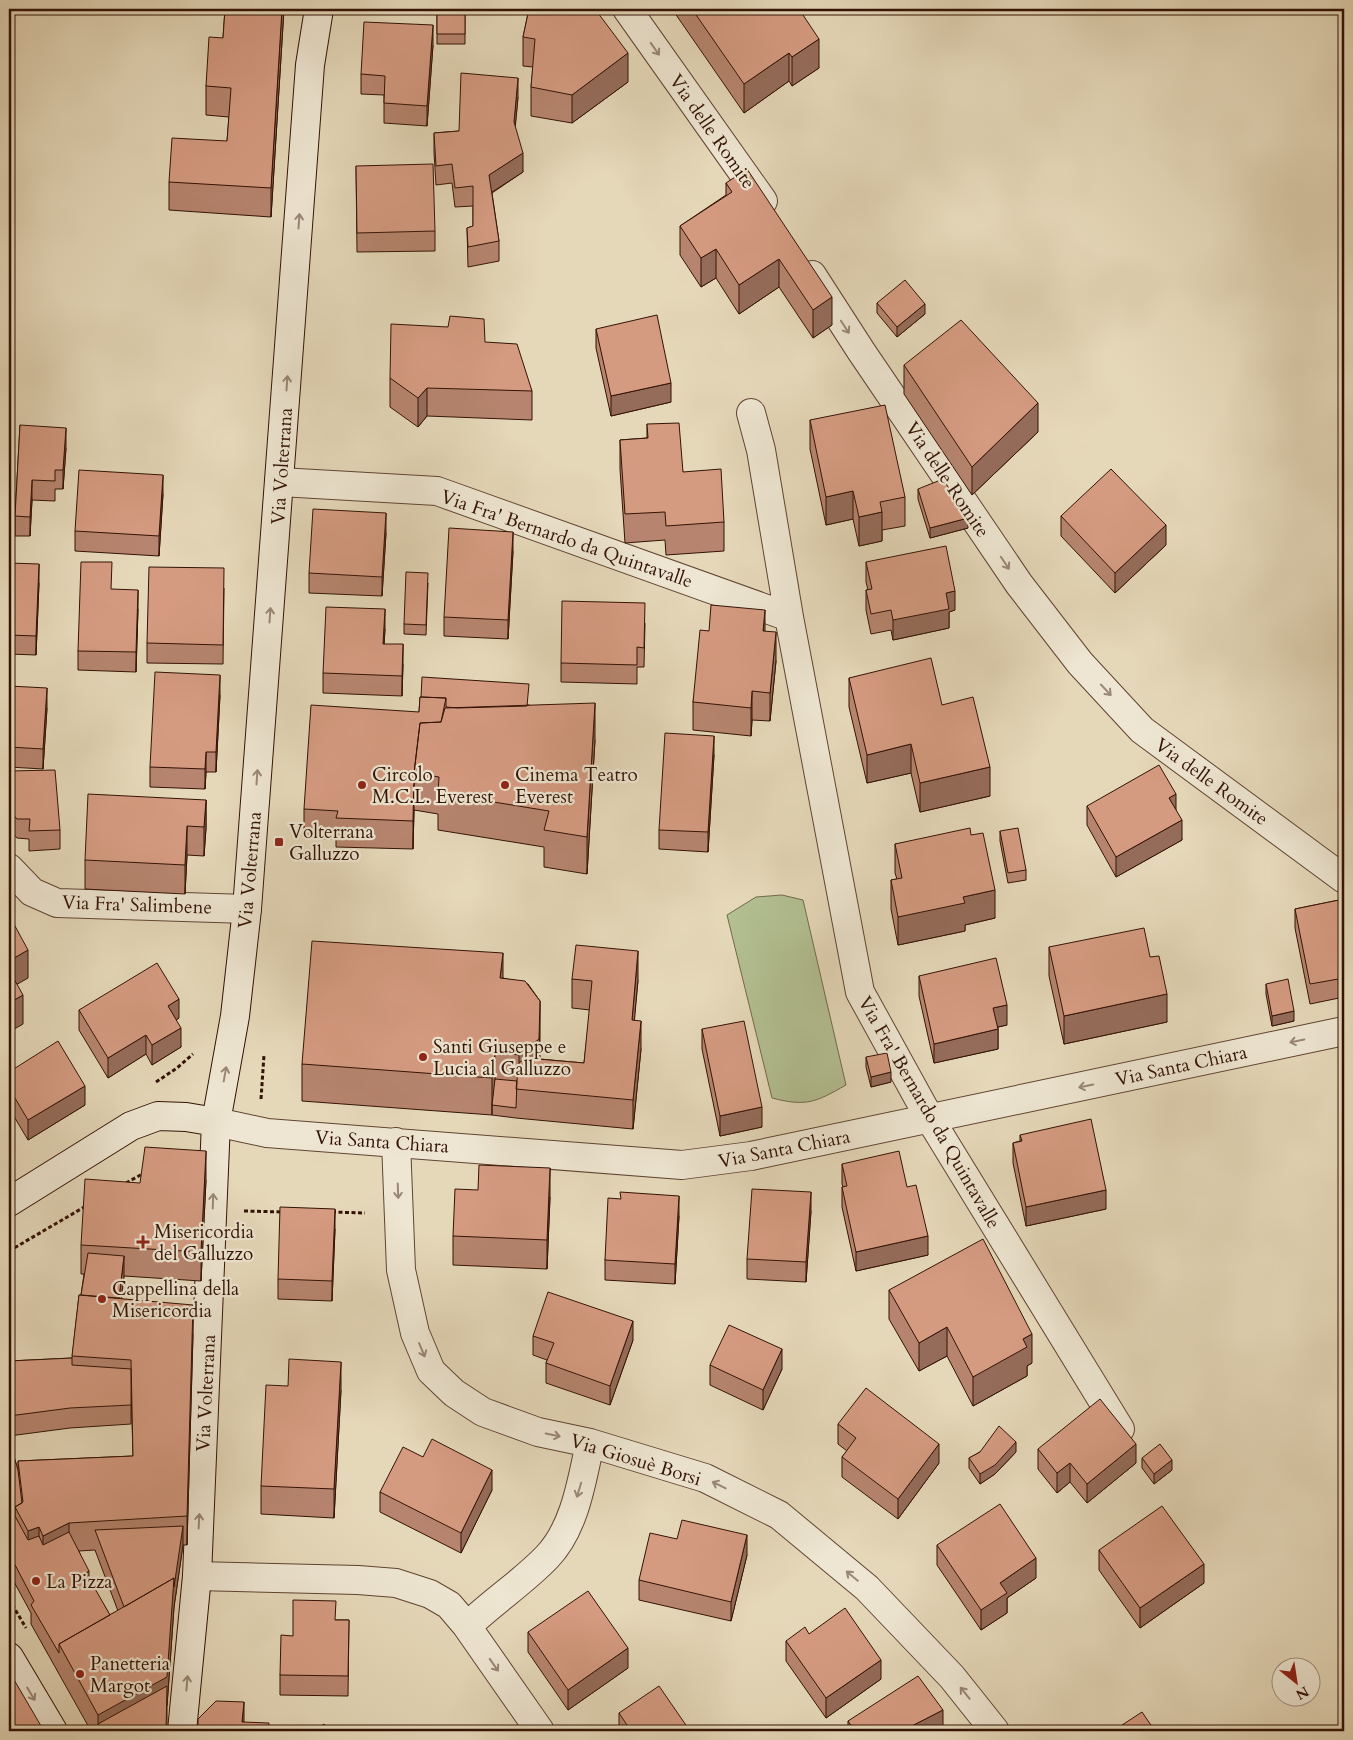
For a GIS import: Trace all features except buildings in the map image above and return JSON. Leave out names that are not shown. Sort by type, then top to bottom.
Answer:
[{"type":"street","name":"Via Volterrana","points":[[182,1731],[197,1576],[216,1122],[235,1016],[247,909],[310,65],[319,9]]},
{"type":"street","name":"Via delle Romite","points":[[627,9],[779,224]]},
{"type":"street","name":"Via delle Romite","points":[[800,256],[861,351],[1019,584],[1080,663],[1142,730],[1344,879]]},
{"type":"street","name":"Via Fra' Bernardo da Quintavalle","points":[[751,413],[761,450],[789,617],[860,992],[930,1119],[1120,1429]]},
{"type":"street","name":"Via Fra' Bernardo da Quintavalle","points":[[280,482],[437,491],[789,617]]},
{"type":"street","name":"Via Fra' Salimbene","points":[[9,868],[32,892],[58,903],[247,909]]},
{"type":"street","name":"Via Santa Chiara","points":[[9,1202],[130,1126],[158,1116],[186,1117],[266,1133],[682,1165],[751,1156],[1344,1030]]},
{"type":"street","name":"Via Giosuè Borsi","points":[[396,1142],[401,1270],[415,1333],[431,1371],[454,1393],[483,1412],[538,1432],[590,1443],[705,1478],[779,1515],[867,1588],[952,1677],[995,1731]]},
{"type":"street","points":[[466,1625],[548,1556],[562,1537],[570,1520],[590,1443]]},
{"type":"street","points":[[197,1576],[358,1580],[396,1583],[430,1594],[449,1605],[466,1625],[540,1731]]},
{"type":"street","points":[[9,1657],[53,1731]]},
{"type":"path","points":[[261,1105],[265,1046]]},
{"type":"path","points":[[153,1084],[177,1068],[194,1053]]},
{"type":"path","points":[[118,1188],[152,1168]]},
{"type":"path","points":[[214,1196],[244,1199],[244,1211],[291,1212]]},
{"type":"path","points":[[9,1251],[93,1202]]},
{"type":"path","points":[[330,1212],[399,1213]]},
{"type":"green space","points":[[782,895],[803,900],[846,1085],[819,1099],[803,1102],[772,1098],[727,915],[756,897]]},
{"type":"place","name":"Circolo M.C.L. Everest","points":[[362,785]]},
{"type":"place","name":"Cinema Teatro Everest","points":[[505,785]]},
{"type":"place","name":"Volterrana Galluzzo","points":[[279,842]]},
{"type":"place","name":"Santi Giuseppe e Lucia al Galluzzo","points":[[423,1057]]},
{"type":"place","name":"Misericordia del Galluzzo","points":[[143,1242]]},
{"type":"place","name":"Cappellina della Misericordia","points":[[102,1299]]},
{"type":"place","name":"La Pizza","points":[[36,1581]]},
{"type":"place","name":"Panetteria Margot","points":[[80,1674]]}]
